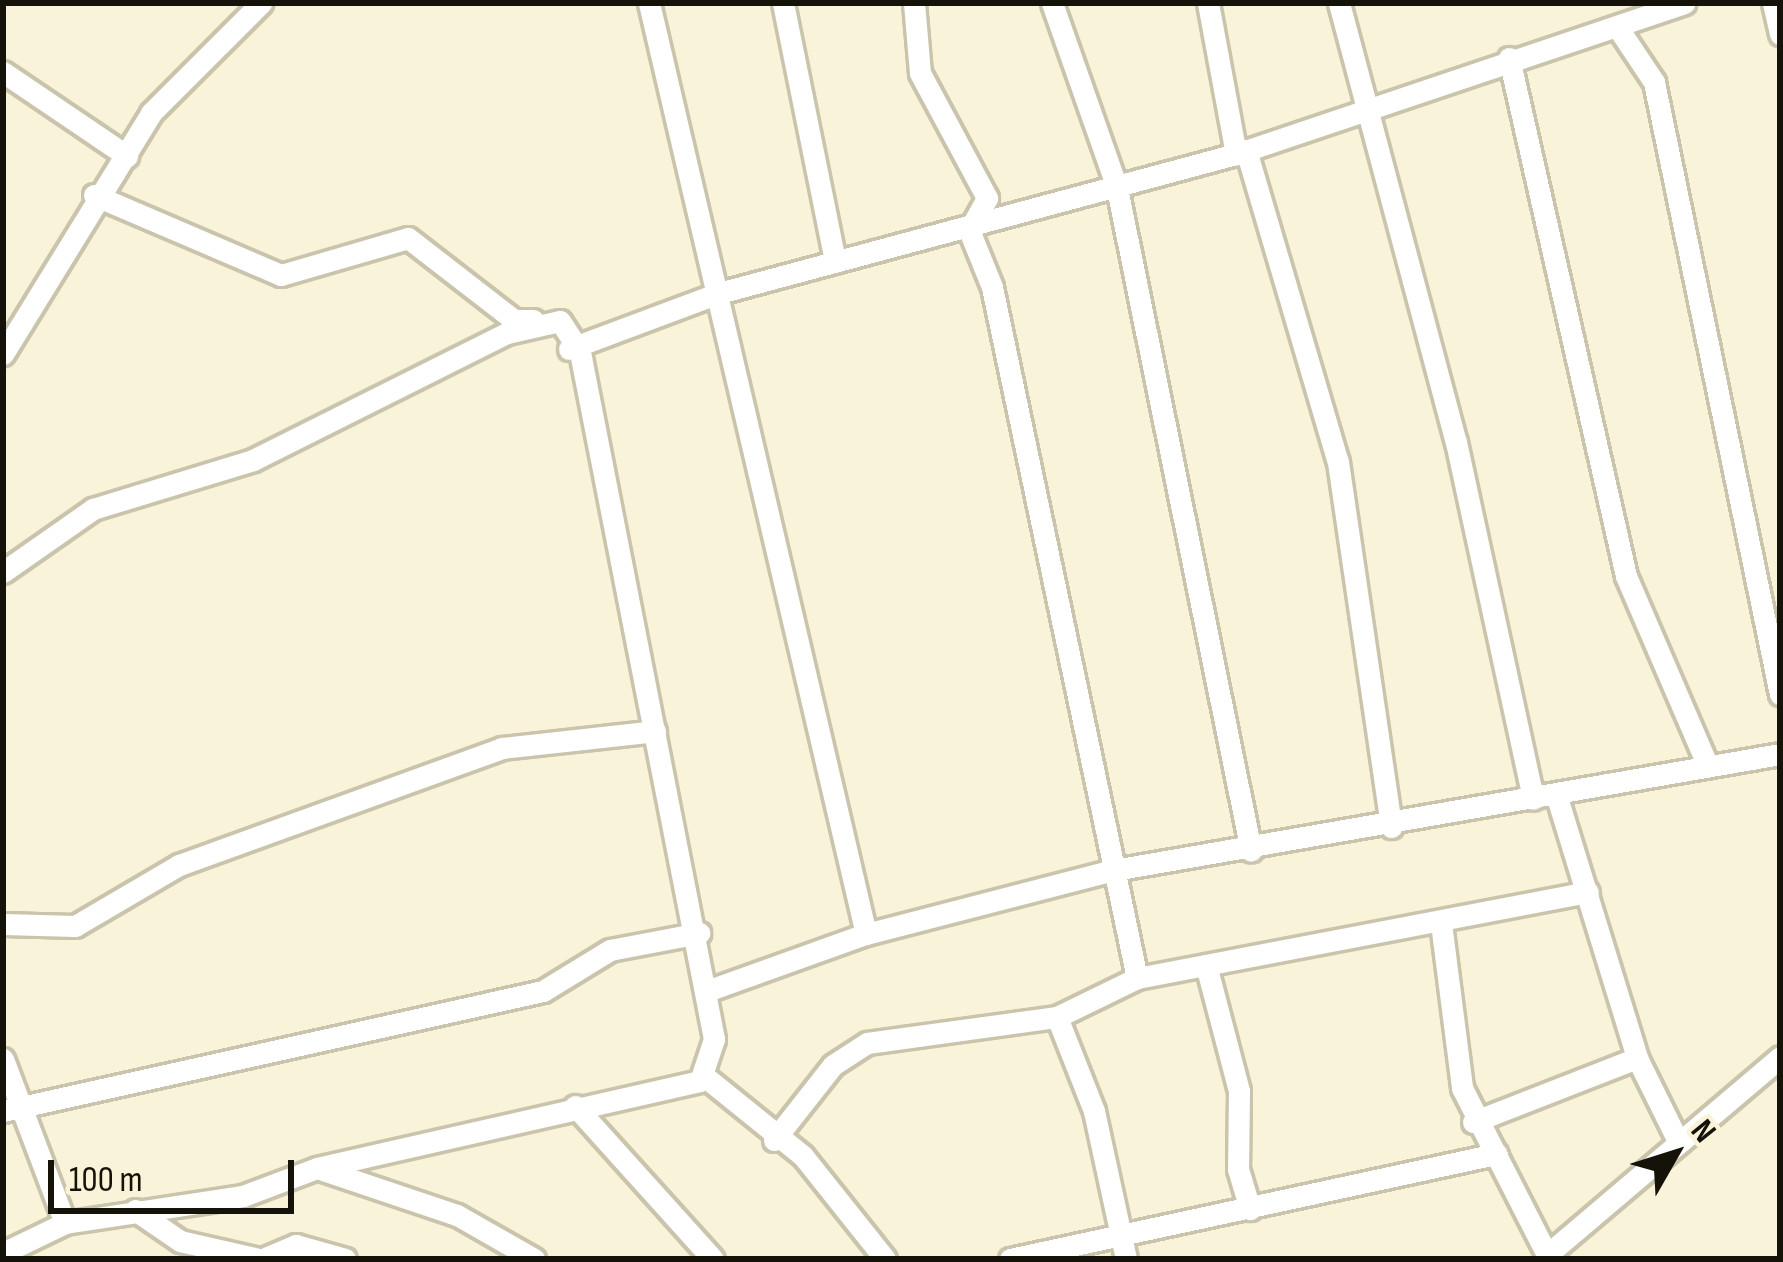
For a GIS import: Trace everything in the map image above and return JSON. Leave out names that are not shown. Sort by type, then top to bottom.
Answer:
[{"type":"street","points":[[3,354],[94,195],[127,156],[151,113],[261,3]]},
{"type":"street","points":[[649,3],[866,934]]},
{"type":"street","points":[[783,3],[835,262]]},
{"type":"street","points":[[914,3],[920,73],[987,198],[969,230]]},
{"type":"street","points":[[1052,3],[1118,188],[1251,851]]},
{"type":"street","points":[[1208,3],[1241,152],[1338,462],[1391,827]]},
{"type":"street","points":[[1339,3],[1532,799]]},
{"type":"street","points":[[569,349],[719,293],[969,230],[1241,152],[1684,3]]},
{"type":"street","points":[[1773,3],[1780,34]]},
{"type":"street","points":[[1618,28],[1654,82],[1780,694]]},
{"type":"street","points":[[1510,58],[1626,576],[1707,764]]},
{"type":"street","points":[[3,72],[127,156]]},
{"type":"street","points":[[94,195],[281,274],[408,238],[514,320],[560,321]]},
{"type":"street","points":[[969,230],[992,287],[1137,978]]},
{"type":"street","points":[[560,321],[569,349]]},
{"type":"street","points":[[3,572],[93,509],[253,460],[507,333],[560,321]]},
{"type":"street","points":[[569,349],[580,352],[712,989],[704,1076]]},
{"type":"street","points":[[3,924],[75,926],[179,865],[502,748],[655,731]]},
{"type":"street","points":[[712,989],[866,934],[1114,870],[1391,827],[1707,764],[1780,754]]},
{"type":"street","points":[[1556,794],[1637,1058],[1676,1137]]},
{"type":"street","points":[[774,1140],[848,1051],[1057,1017],[1137,978],[1588,892]]},
{"type":"street","points":[[1441,923],[1473,1122],[1497,1154],[1549,1256],[1676,1137],[1780,1057]]},
{"type":"street","points":[[14,1108],[543,991],[610,950],[699,933]]},
{"type":"street","points":[[1206,965],[1239,1091],[1238,1169],[1250,1209]]},
{"type":"street","points":[[1057,1017],[1124,1230],[1126,1259]]},
{"type":"street","points":[[1473,1122],[1637,1058]]},
{"type":"street","points":[[3,1059],[14,1108],[65,1223]]},
{"type":"street","points":[[3,1253],[65,1223],[243,1196],[317,1168],[704,1076]]},
{"type":"street","points":[[704,1076],[774,1140],[803,1156],[885,1259]]},
{"type":"street","points":[[574,1106],[713,1259]]},
{"type":"street","points":[[1010,1259],[1124,1230],[1250,1209],[1497,1154]]},
{"type":"street","points":[[317,1168],[457,1215],[534,1259]]},
{"type":"street","points":[[135,1210],[180,1241],[261,1259],[296,1245],[345,1259]]}]
